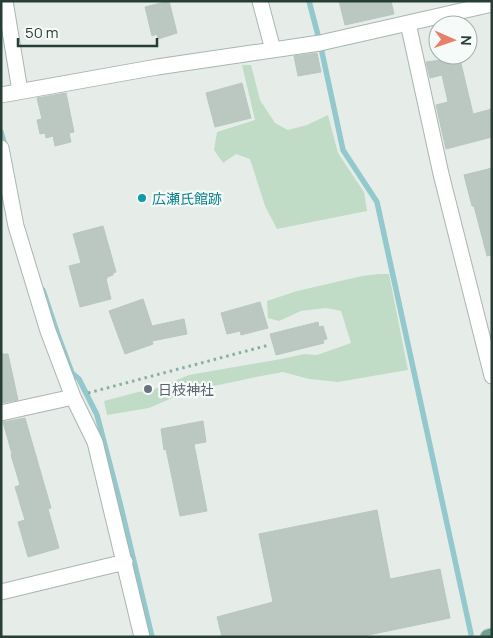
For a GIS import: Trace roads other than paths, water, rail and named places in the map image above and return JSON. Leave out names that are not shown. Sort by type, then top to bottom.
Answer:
[{"type":"street","points":[[5,1],[20,91]]},
{"type":"street","points":[[260,1],[274,50]]},
{"type":"street","points":[[1,95],[157,67],[320,43],[492,4]]},
{"type":"street","points":[[408,23],[441,174],[492,376]]},
{"type":"street","points":[[1,148],[9,227],[73,397],[95,442],[142,637]]},
{"type":"street","points":[[1,413],[73,397]]},
{"type":"street","points":[[1,592],[125,562]]},
{"type":"waterway","points":[[309,1],[343,150],[377,202],[471,634]]},
{"type":"waterway","points":[[1,132],[5,146]]},
{"type":"waterway","points":[[43,290],[72,373],[79,379],[97,415],[152,637]]},
{"type":"place","name":"広瀬氏館跡","points":[[142,198]]},
{"type":"place","name":"日枝神社","points":[[148,389]]}]
